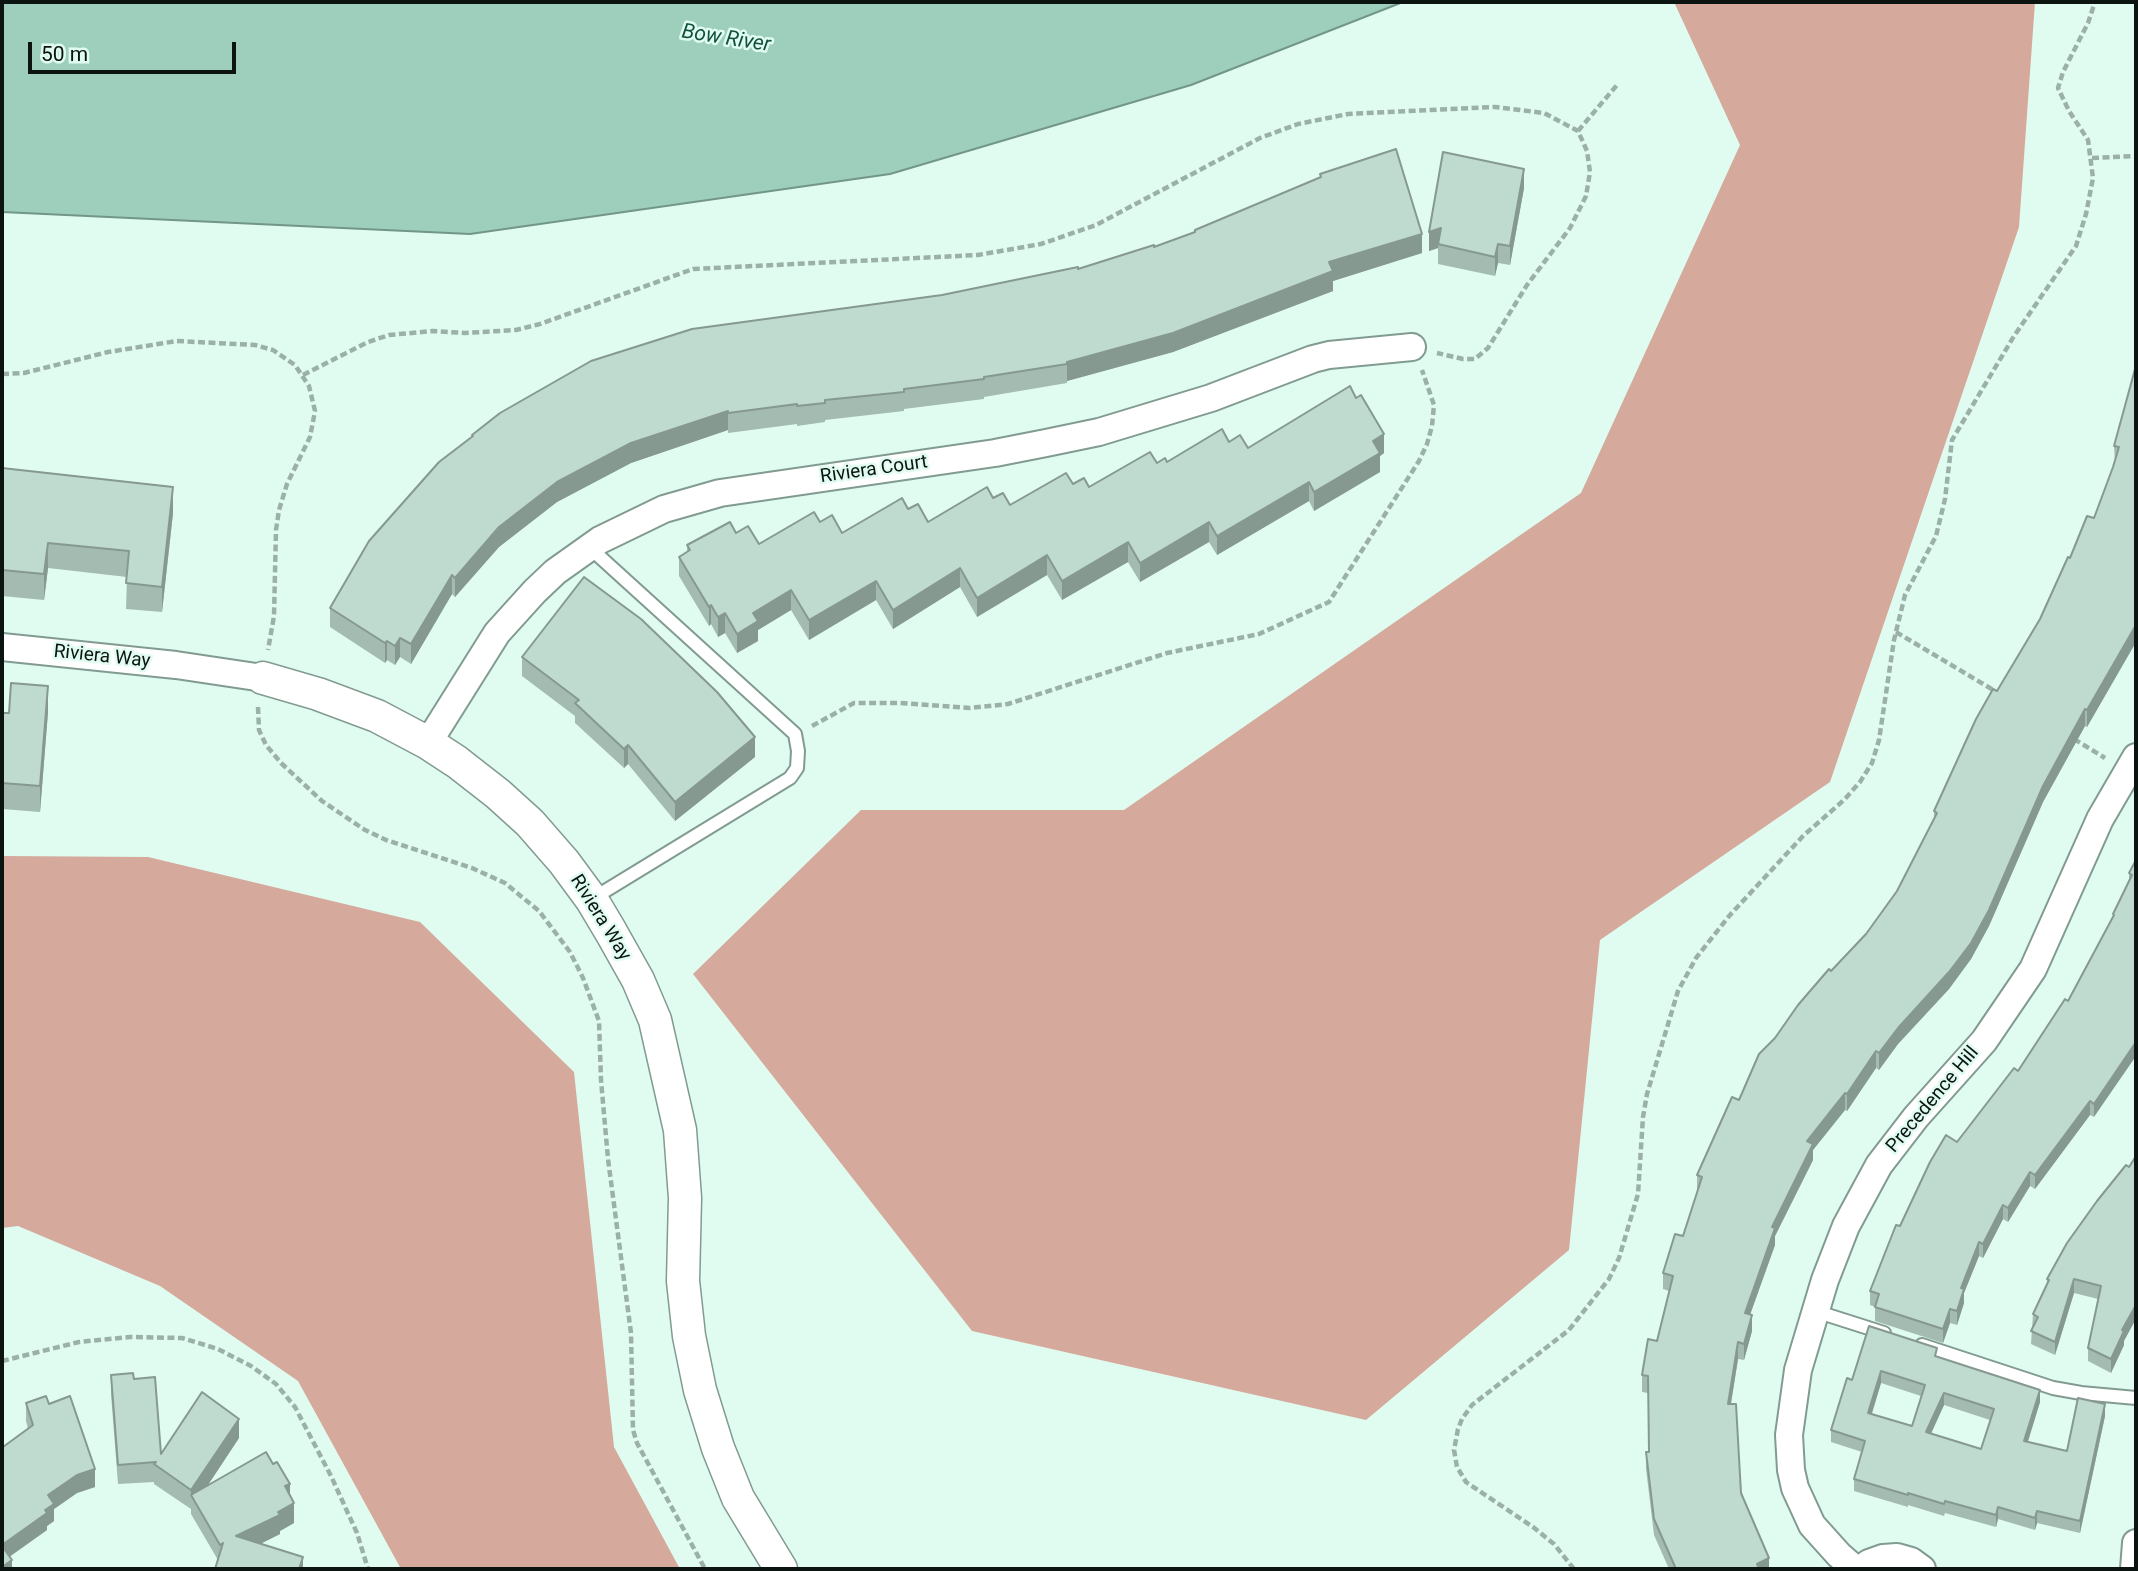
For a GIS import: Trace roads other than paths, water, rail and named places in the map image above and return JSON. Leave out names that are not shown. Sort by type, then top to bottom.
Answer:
[{"type":"street","name":"Riviera Court","points":[[428,743],[479,660],[511,617],[555,572],[589,547],[631,523],[664,509],[720,493],[995,453],[1099,432],[1211,398],[1313,359],[1412,347]]},
{"type":"street","name":"Riviera Way","points":[[2,647],[176,665],[263,678],[358,708],[428,743],[498,794],[530,823],[564,862],[592,900],[638,980],[655,1020],[680,1130],[684,1198],[683,1281],[689,1336],[701,1390],[718,1448],[738,1498],[781,1569]]},
{"type":"street","name":"Precedence Hill","points":[[1855,1569],[1812,1525],[1795,1488],[1791,1470],[1789,1435],[1794,1391],[1802,1349],[1815,1311],[1846,1226],[1867,1184],[1898,1139],[1984,1041],[2018,994],[2045,947],[2100,820],[2136,757]]},
{"type":"street","points":[[2134,1569],[2136,1543]]},
{"type":"street","points":[[1861,1569],[1883,1558],[1897,1557],[1922,1569]]},
{"type":"lane","points":[[589,547],[795,734],[798,751],[797,768],[790,778],[592,900]]},
{"type":"lane","points":[[1815,1311],[2053,1388],[2136,1398]]},
{"type":"water","name":"Bow River","points":[[2,2],[1403,2],[1191,85],[890,174],[470,234],[2,212]]}]
